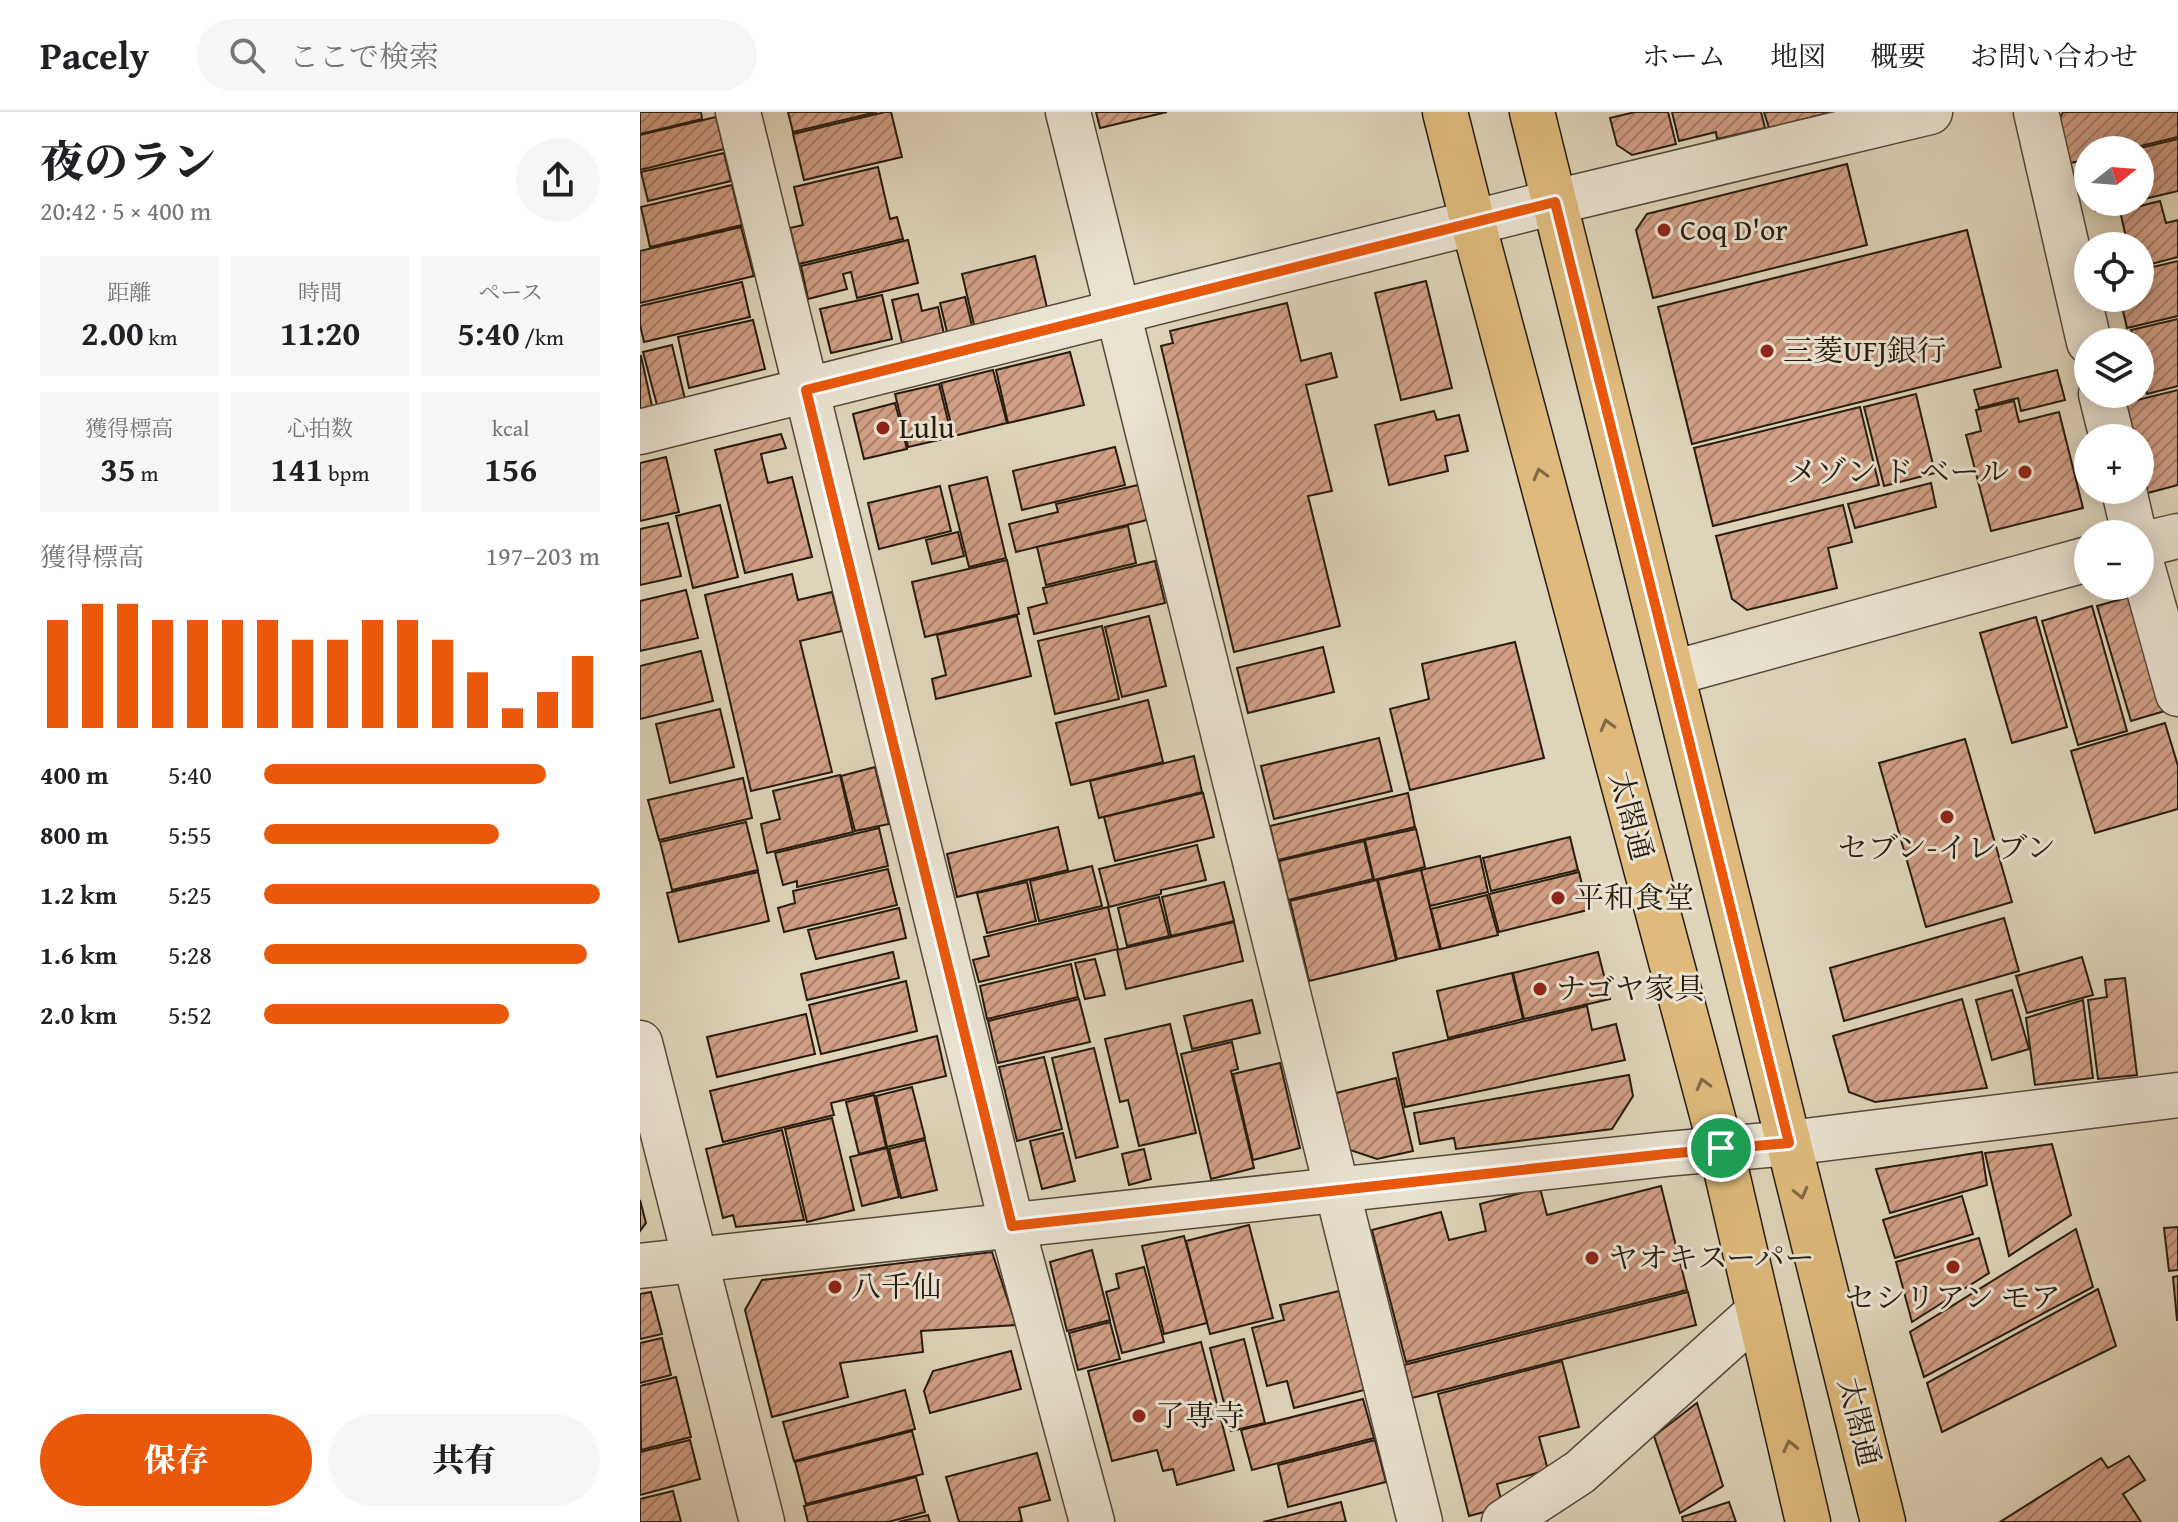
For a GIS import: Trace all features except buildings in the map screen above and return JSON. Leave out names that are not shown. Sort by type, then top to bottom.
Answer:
[{"type":"main road","name":"太閤通","points":[[1445,112],[1721,1148],[1808,1522]]},
{"type":"main road","name":"太閤通","points":[[1532,112],[1883,1522]]},
{"type":"street","points":[[738,112],[1012,1226],[1092,1522]]},
{"type":"street","points":[[1068,112],[1420,1522]]},
{"type":"street","points":[[640,432],[1555,202],[1930,112]]},
{"type":"street","points":[[2036,112],[2086,328]]},
{"type":"street","points":[[2154,542],[2178,536]]},
{"type":"street","points":[[1673,673],[2074,563]]},
{"type":"street","points":[[2152,600],[2178,694]]},
{"type":"street","points":[[640,1043],[762,1522]]},
{"type":"street","points":[[640,1266],[1789,1143],[2178,1095]]},
{"type":"street","points":[[1504,1522],[1580,1472],[1759,1311]]},
{"type":"place","name":"Coq D'or","points":[[1664,230]]},
{"type":"place","name":"三菱UFJ銀行","points":[[1767,351]]},
{"type":"place","name":"Lulu","points":[[883,428]]},
{"type":"place","name":"メゾン ド ベール","points":[[2025,472]]},
{"type":"place","name":"セブン-イレブン","points":[[1947,817]]},
{"type":"place","name":"平和食堂","points":[[1558,898]]},
{"type":"place","name":"ナゴヤ家具","points":[[1540,989]]},
{"type":"place","name":"ヤオキスーパー","points":[[1592,1258]]},
{"type":"place","name":"セシリアン モア","points":[[1953,1267]]},
{"type":"place","name":"八千仙","points":[[835,1287]]},
{"type":"place","name":"了専寺","points":[[1139,1416]]},
{"type":"route","points":[[1555,202],[1789,1143],[1721,1148],[1012,1226],[806,390],[1555,202]]}]
